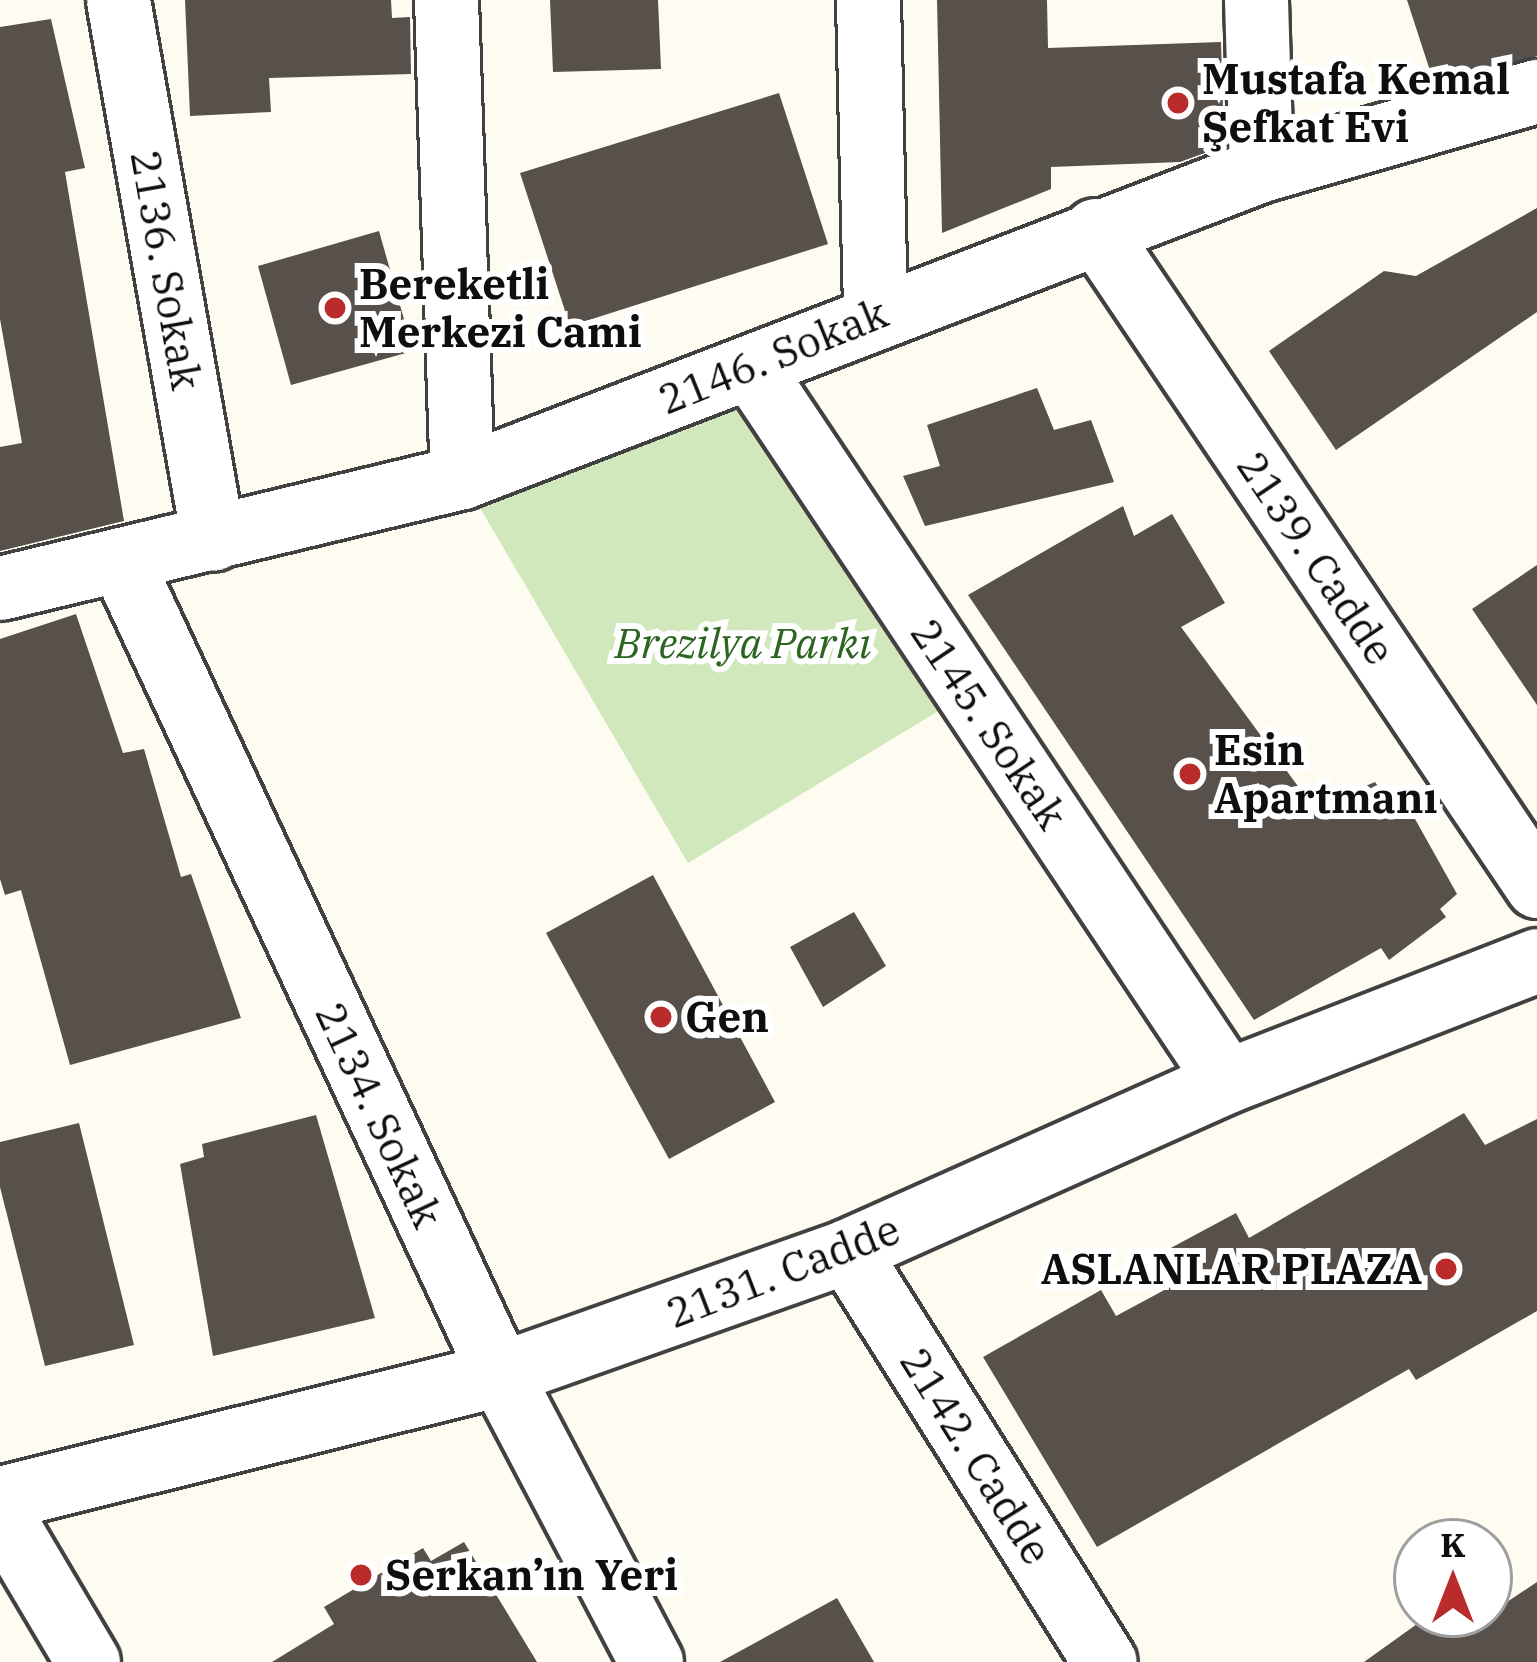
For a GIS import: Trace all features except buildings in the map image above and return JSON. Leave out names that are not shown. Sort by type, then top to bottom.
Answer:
[{"type":"street","name":"2136. Sokak","points":[[118,0],[213,539]]},
{"type":"street","points":[[446,0],[462,477]]},
{"type":"street","points":[[868,0],[875,314]]},
{"type":"street","points":[[1256,0],[1262,170]]},
{"type":"street","name":"2146. Sokak","points":[[0,588],[462,477],[751,368],[875,314],[1262,170],[1537,91]]},
{"type":"street","name":"2139. Cadde","points":[[1095,230],[1537,886]]},
{"type":"street","name":"2145. Sokak","points":[[751,368],[1227,1081]]},
{"type":"street","name":"2134. Sokak","points":[[121,562],[500,1374],[651,1662]]},
{"type":"street","name":"2131. Cadde","points":[[0,1498],[500,1374],[847,1251],[1227,1081],[1537,960]]},
{"type":"street","name":"2142. Cadde","points":[[847,1251],[1105,1662]]},
{"type":"street","points":[[0,1513],[88,1662]]},
{"type":"green space","name":"Brezilya Parkı","points":[[751,368],[968,693],[688,863],[462,477]]},
{"type":"place","name":"Mustafa Kemal Şefkat Evi","points":[[1178,103]]},
{"type":"place","name":"Bereketli Merkezi Cami","points":[[335,308]]},
{"type":"place","name":"Esin Apartmanı","points":[[1190,774]]},
{"type":"place","name":"Gen","points":[[661,1017]]},
{"type":"place","name":"ASLANLAR PLAZA","points":[[1446,1269]]},
{"type":"place","name":"Serkan’ın Yeri","points":[[361,1575]]}]
